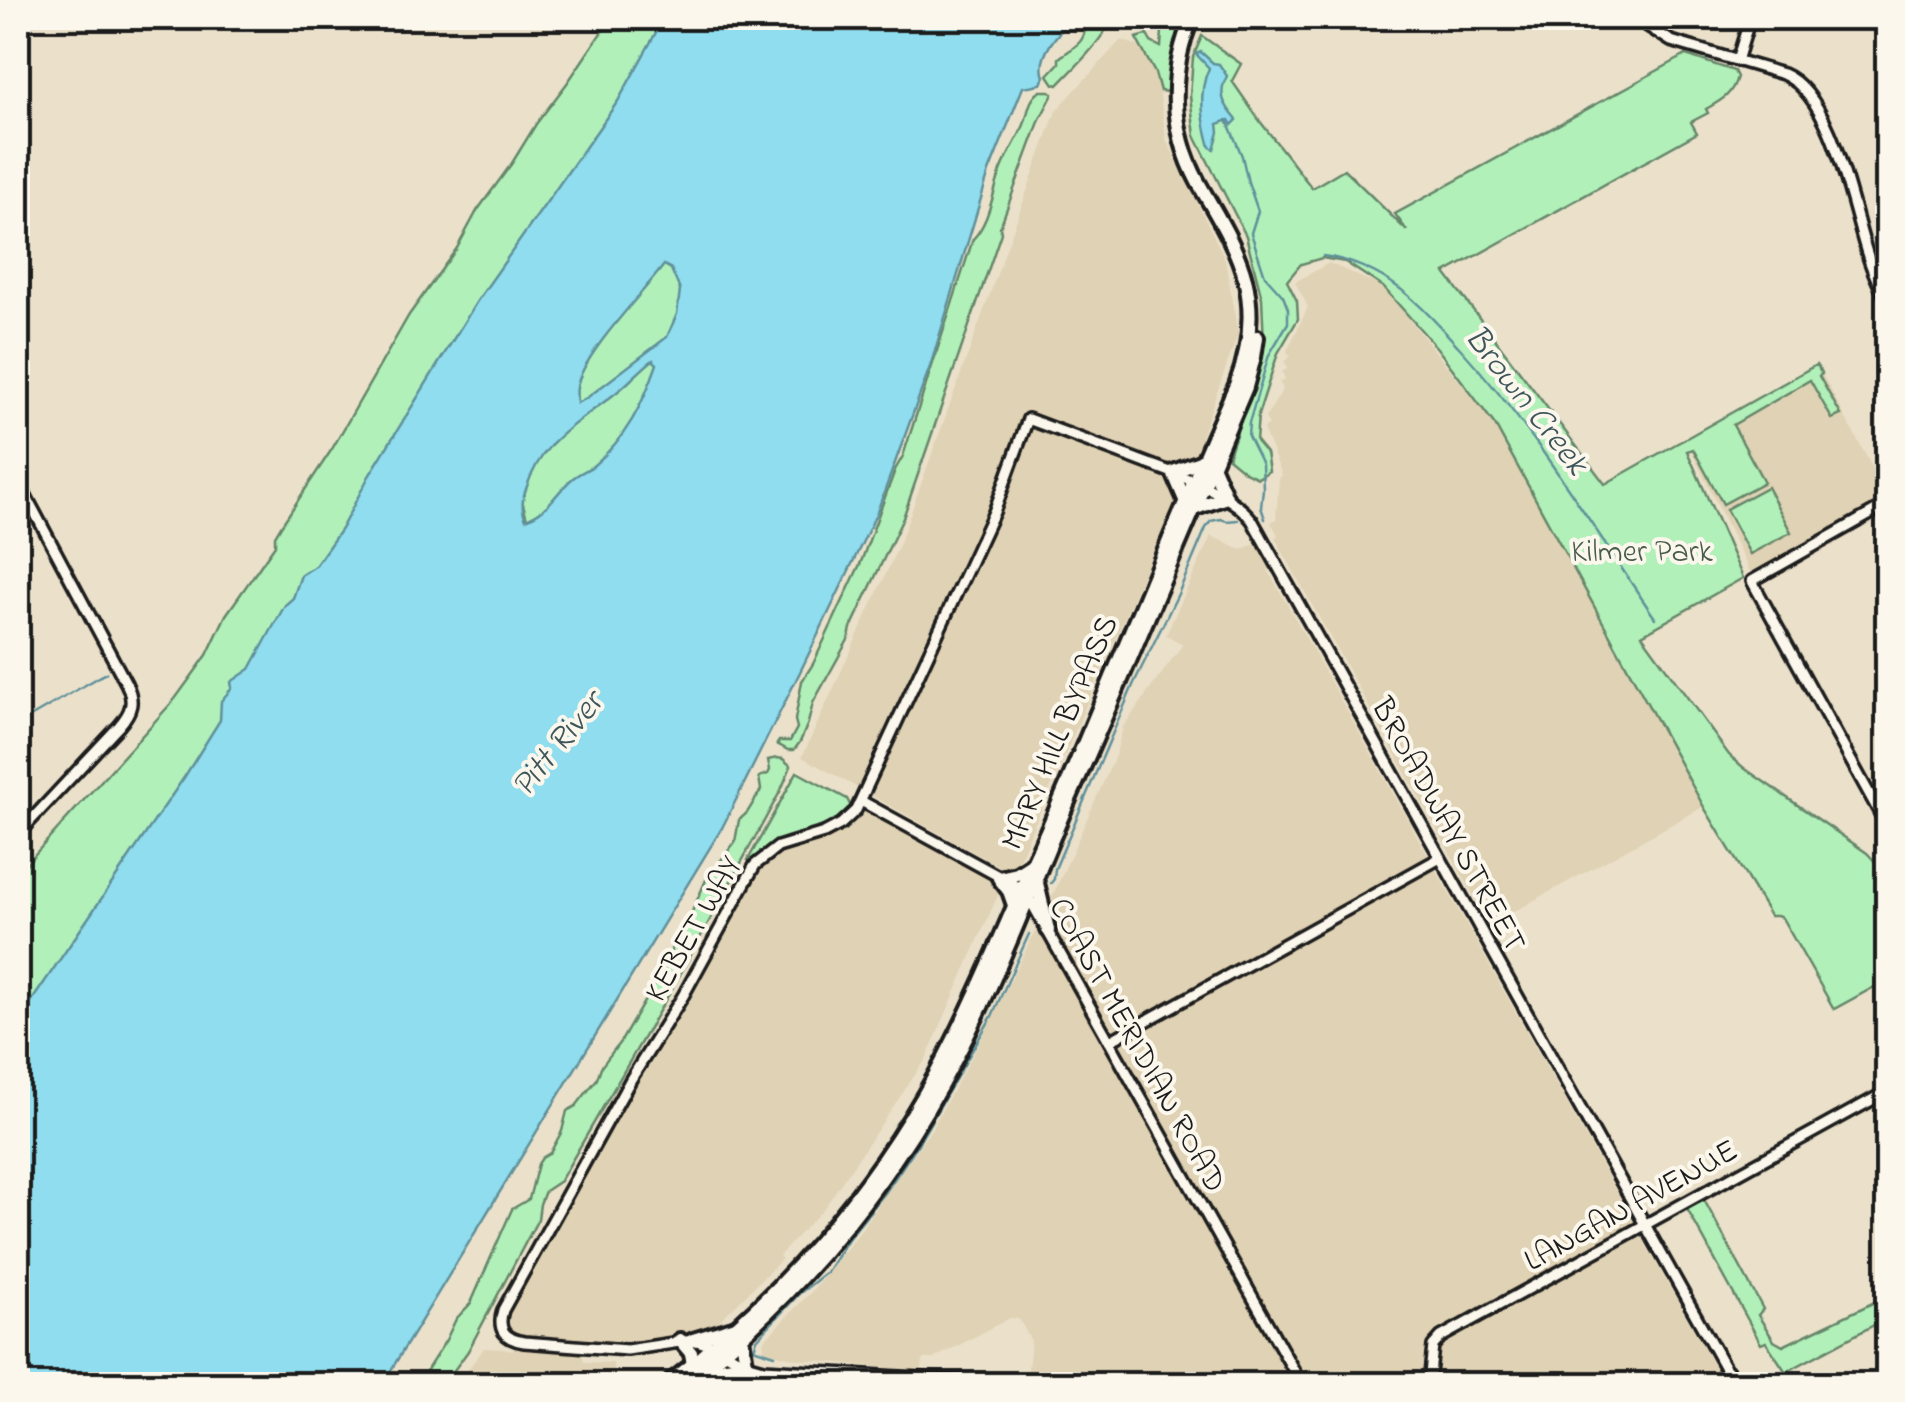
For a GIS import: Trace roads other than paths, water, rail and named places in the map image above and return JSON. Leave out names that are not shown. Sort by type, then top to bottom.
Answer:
[{"type":"highway","name":"MARY HILL BYPASS","points":[[685,1384],[822,1254],[864,1203],[945,1080],[1015,928],[1032,866],[1207,463],[1240,372],[1250,320],[1245,280],[1234,248],[1196,178],[1181,140],[1175,83],[1178,58],[1192,18]]},
{"type":"highway","name":"MARY HILL BYPASS","points":[[1200,18],[1186,60],[1185,121],[1195,156],[1242,246],[1253,280],[1258,321],[1246,386],[1207,463]]},
{"type":"highway","points":[[1207,463],[1226,497],[1189,504],[1173,472],[1207,463]]},
{"type":"highway","name":"MARY HILL BYPASS","points":[[740,1331],[836,1223],[876,1170],[906,1126],[960,1028],[1014,906],[1036,880],[1115,699],[1189,504]]},
{"type":"highway","points":[[1014,906],[999,878],[1032,866]]},
{"type":"highway","points":[[1036,880],[1048,930]]},
{"type":"highway","points":[[1015,928],[1029,922],[1048,930]]},
{"type":"highway","points":[[740,1331],[746,1364],[698,1368],[686,1340],[740,1331]]},
{"type":"highway","name":"MARY HILL BYPASS","points":[[668,1384],[698,1368]]},
{"type":"street","points":[[1636,18],[1667,40],[1788,76],[1803,86],[1827,124],[1868,257],[1888,304]]},
{"type":"street","points":[[1737,61],[1750,18]]},
{"type":"street","name":"BROADWAY STREET","points":[[1028,419],[1173,472],[1226,497],[1247,513],[1725,1368],[1730,1384]]},
{"type":"street","name":"KEBET WAY","points":[[686,1340],[612,1350],[524,1342],[508,1338],[500,1320],[631,1079],[683,996],[755,865],[778,846],[834,828],[850,817],[860,801],[994,512],[1028,419]]},
{"type":"street","points":[[18,482],[132,694],[129,713],[119,726],[18,834]]},
{"type":"street","points":[[1888,504],[1752,580],[1888,828]]},
{"type":"street","name":"COAST MERIDIAN ROAD","points":[[860,801],[1025,893],[1294,1371],[1295,1384]]},
{"type":"street","points":[[1110,1041],[1440,858]]},
{"type":"street","name":"LANGAN AVENUE","points":[[1428,1384],[1433,1346],[1442,1336],[1888,1090]]},
{"type":"street","points":[[686,1340],[720,1349],[764,1369],[1021,1384]]},
{"type":"street","name":"BROADWAY STREET","points":[[1725,1368],[1740,1384]]},
{"type":"water","name":"Pitt River","points":[[664,18],[1074,18],[1046,53],[1041,84],[1023,87],[989,172],[930,367],[877,512],[722,828],[385,1380],[381,1384],[18,1384],[18,1021],[185,776],[220,720],[221,701],[232,688],[231,682],[250,669],[285,605],[293,598],[301,575],[315,566],[341,529],[369,476],[477,301],[618,101]],"holes":[[[664,265],[671,269],[680,290],[677,314],[667,337],[577,403],[577,387],[590,358]],[[653,360],[657,364],[646,393],[615,443],[541,511],[526,519],[524,497],[542,456],[563,433]]]},
{"type":"water","points":[[1201,52],[1219,64],[1227,76],[1223,99],[1237,120],[1232,125],[1229,120],[1218,124],[1214,149],[1210,147],[1203,117],[1203,88],[1209,68],[1196,54]]},
{"type":"waterway","points":[[1227,120],[1258,211],[1251,233],[1265,276],[1283,296],[1288,309],[1288,323],[1269,355],[1249,423],[1248,436],[1262,464],[1261,507],[1265,519]]},
{"type":"waterway","name":"Brown Creek","points":[[1323,256],[1353,263],[1391,282],[1423,308],[1459,347],[1538,445],[1655,618]]},
{"type":"waterway","points":[[1051,883],[1134,683],[1206,528],[1211,521],[1238,520]]},
{"type":"waterway","points":[[18,724],[106,673]]},
{"type":"waterway","points":[[775,1355],[754,1348],[757,1339],[800,1293],[827,1272],[918,1144],[992,1016],[1029,934]]},
{"type":"park label","name":"Kilmer Park","points":[[1642,550]]}]
